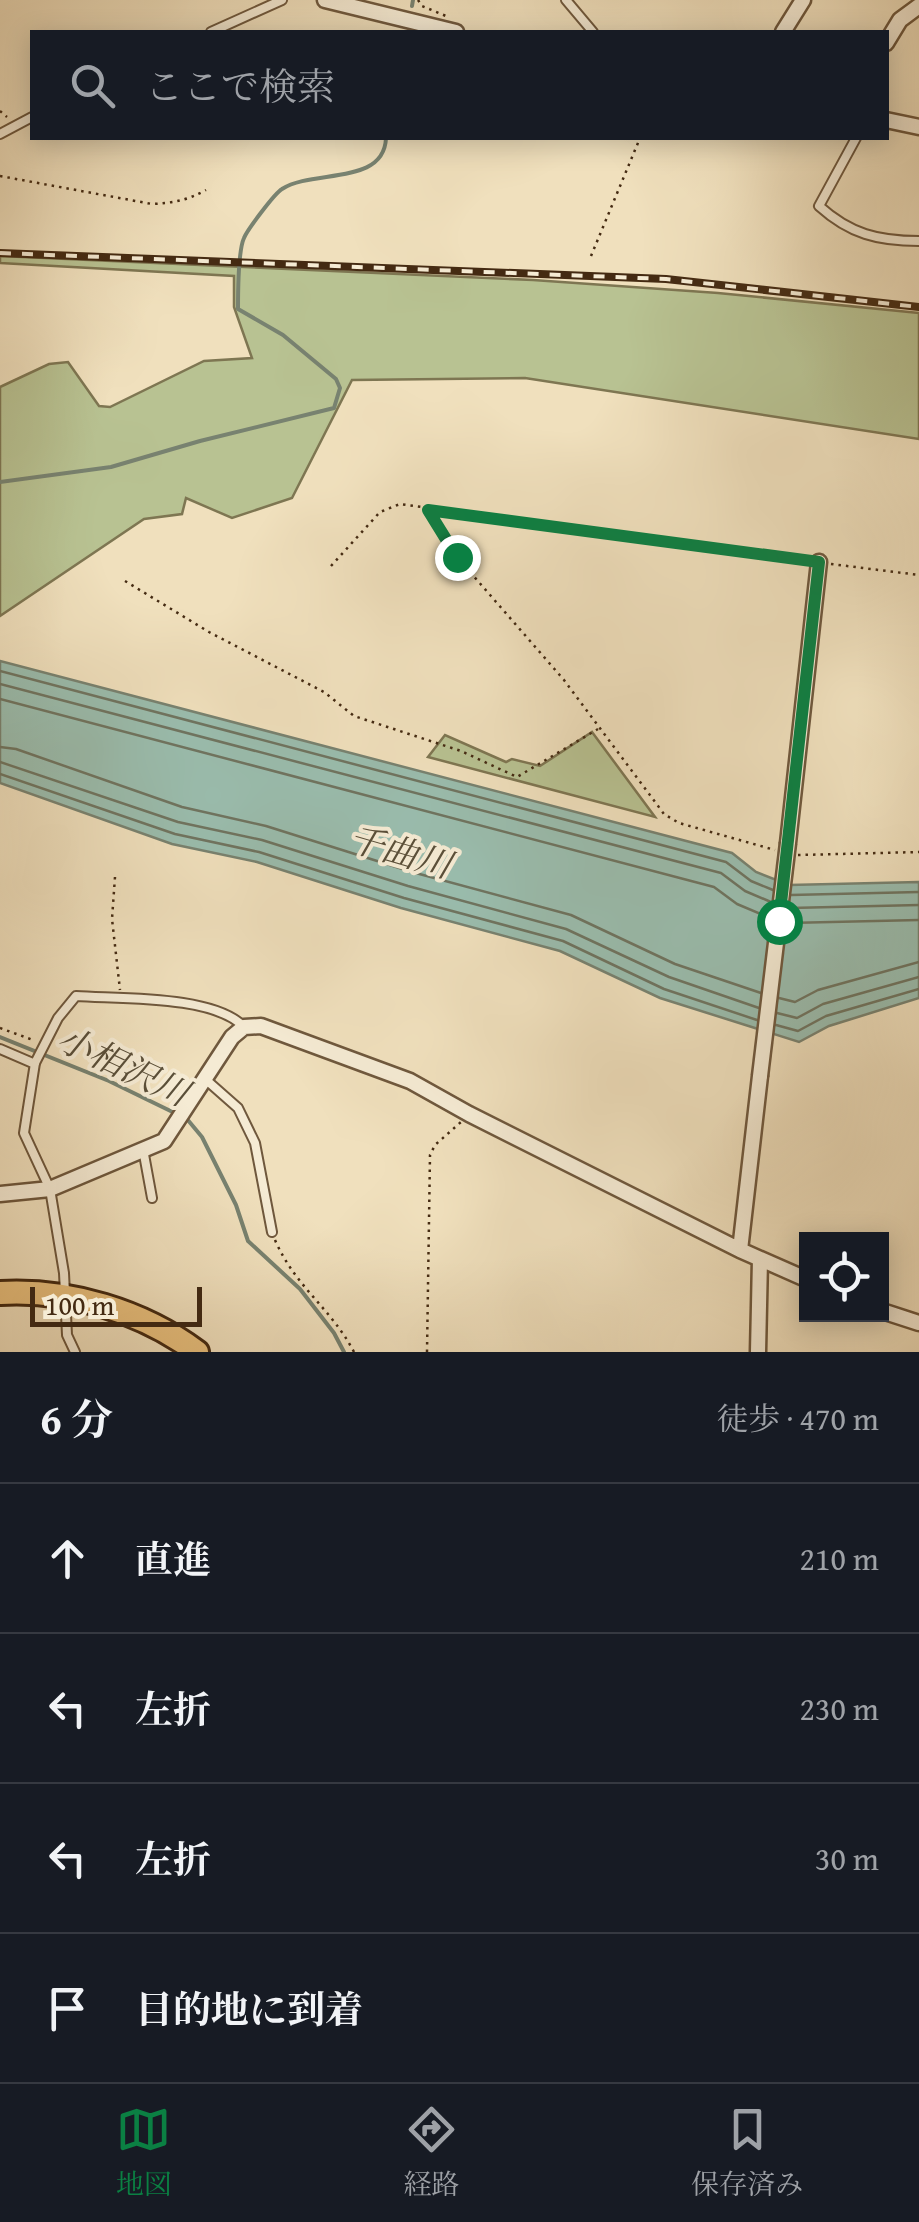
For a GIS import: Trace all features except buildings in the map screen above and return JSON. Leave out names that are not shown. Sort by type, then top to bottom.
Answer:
[{"type":"main road","points":[[0,1292],[46,1293],[109,1307],[197,1352]]},
{"type":"street","points":[[325,0],[448,30]]},
{"type":"street","points":[[784,30],[803,0]]},
{"type":"street","points":[[889,37],[900,20],[919,6]]},
{"type":"street","points":[[889,121],[919,127]]},
{"type":"street","points":[[740,1250],[790,849],[819,562]]},
{"type":"street","points":[[0,1194],[50,1189],[164,1141],[226,1044],[244,1027],[262,1026],[410,1081],[740,1250],[799,1276]]},
{"type":"street","points":[[758,1352],[760,1258]]},
{"type":"street","points":[[889,1313],[919,1323]]},
{"type":"lane","points":[[215,30],[282,0]]},
{"type":"lane","points":[[566,0],[592,30]]},
{"type":"lane","points":[[0,134],[30,117]]},
{"type":"lane","points":[[855,140],[819,206],[839,224],[885,241],[919,241]]},
{"type":"lane","points":[[74,1352],[67,1334],[66,1298],[50,1189],[24,1134],[35,1064],[43,1046],[76,996],[189,1004],[236,1019],[244,1027]]},
{"type":"lane","points":[[0,1049],[35,1064]]},
{"type":"lane","points":[[204,1078],[238,1108],[255,1143],[272,1232]]},
{"type":"lane","points":[[144,1148],[152,1198]]},
{"type":"path","points":[[418,0],[422,6],[449,17]]},
{"type":"path","points":[[590,256],[639,140]]},
{"type":"path","points":[[0,176],[152,204],[172,204],[206,190]]},
{"type":"path","points":[[331,566],[380,512],[400,504],[416,504],[428,510],[919,575]]},
{"type":"path","points":[[428,510],[457,557],[564,680],[664,814],[679,823],[773,850]]},
{"type":"path","points":[[125,582],[209,632],[324,692],[354,716],[461,751],[517,776],[524,776],[599,729]]},
{"type":"path","points":[[790,849],[812,857],[919,852]]},
{"type":"path","points":[[115,877],[112,918],[120,998]]},
{"type":"path","points":[[0,1028],[43,1046]]},
{"type":"path","points":[[427,1352],[430,1155],[434,1145],[469,1114]]},
{"type":"path","points":[[272,1232],[286,1266],[343,1330],[354,1352]]},
{"type":"green space","points":[[0,256],[533,280],[919,313],[919,439],[525,378],[352,380],[292,498],[232,518],[186,498],[182,514],[144,519],[0,616],[0,387],[49,364],[68,362],[99,406],[110,407],[204,361],[252,358],[234,307],[234,276],[0,263]]},
{"type":"green space","points":[[592,732],[655,817],[428,757],[445,735],[506,762],[512,759],[540,766]]},
{"type":"water","name":"千曲川","points":[[0,661],[732,853],[756,872],[789,885],[919,882],[919,998],[829,1026],[799,1042],[660,998],[560,951],[401,908],[257,862],[172,844],[0,783]]},
{"type":"waterway","points":[[412,6],[413,0]]},
{"type":"waterway","points":[[0,482],[111,467],[334,408],[340,388],[336,379],[283,335],[238,309],[242,244],[255,220],[282,189],[360,170],[382,153],[385,140]]},
{"type":"waterway","name":"小相沢川","points":[[0,1037],[109,1081],[187,1119],[202,1137],[236,1205],[248,1241],[300,1289],[344,1352]]},
{"type":"railway","points":[[0,253],[666,279],[919,307]]},
{"type":"route","points":[[457,557],[428,510],[819,562],[779,921]]}]
